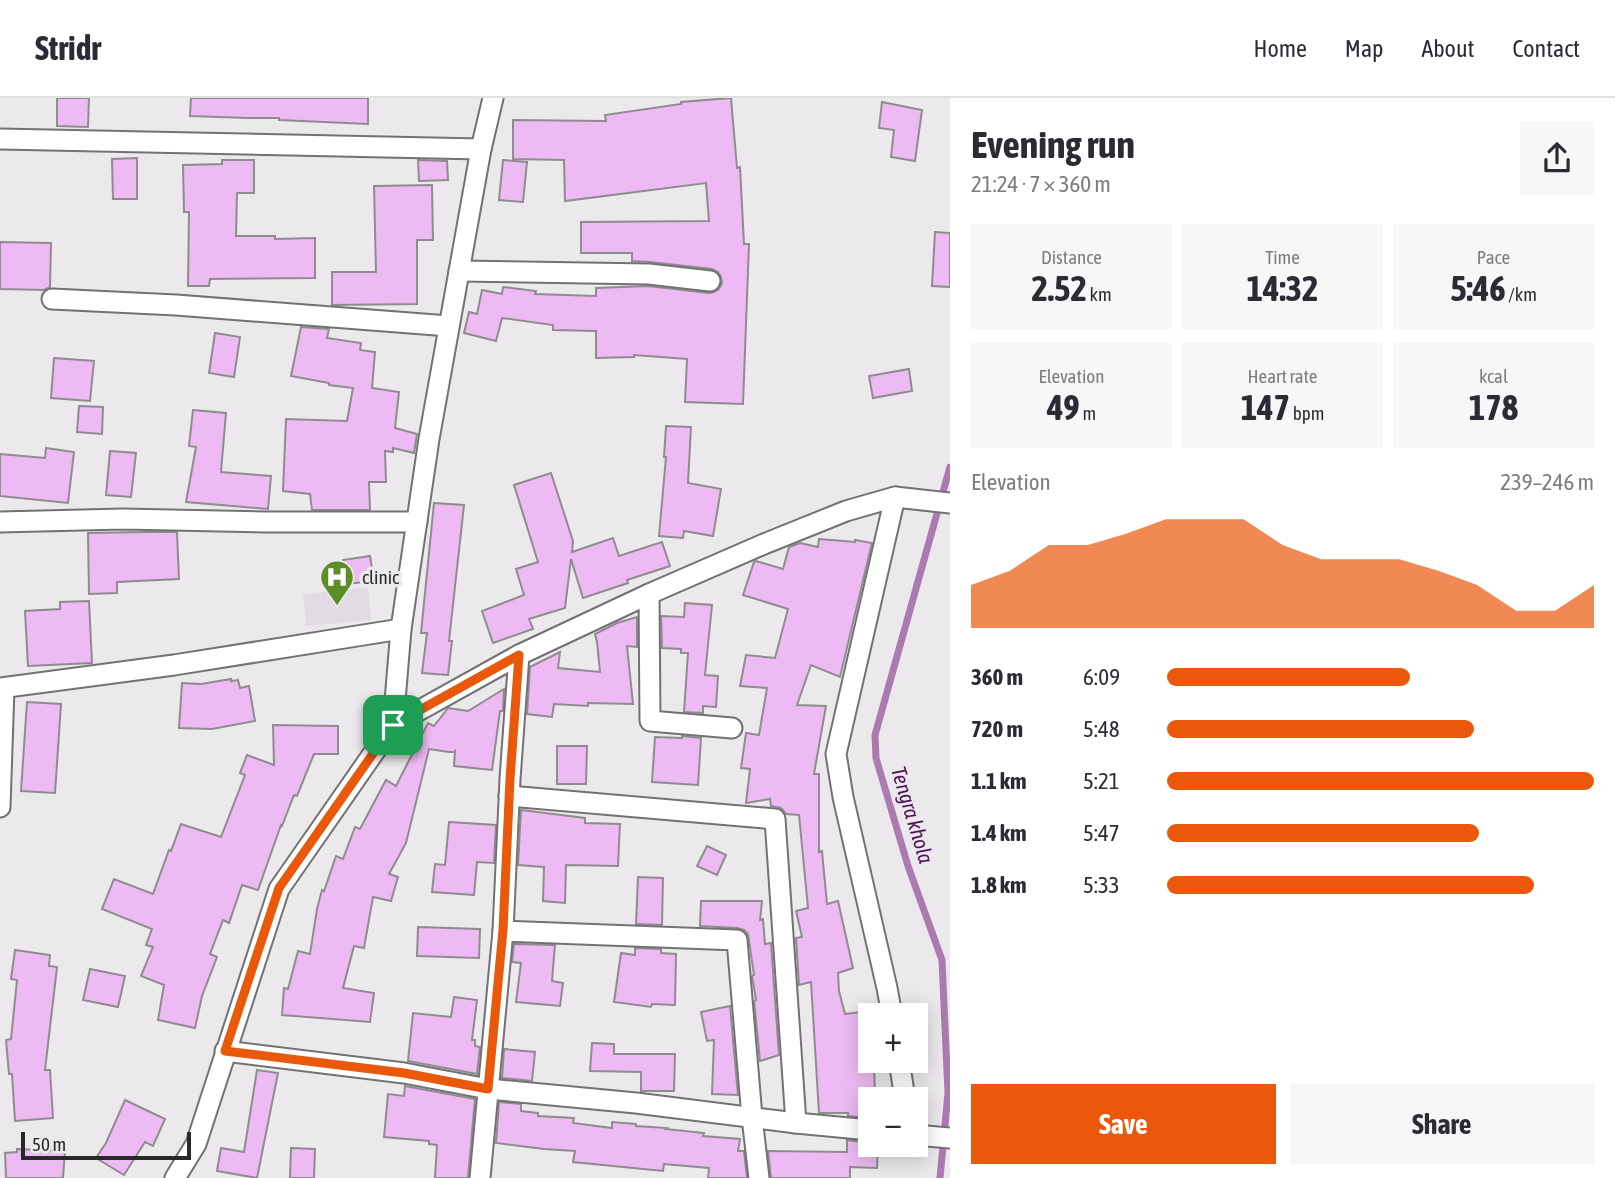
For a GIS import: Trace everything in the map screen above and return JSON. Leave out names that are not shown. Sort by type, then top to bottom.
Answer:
[{"type":"street","points":[[393,725],[401,629],[429,439],[481,149],[494,98]]},
{"type":"street","points":[[0,139],[481,149]]},
{"type":"street","points":[[459,271],[649,274],[710,281]]},
{"type":"street","points":[[51,299],[176,305],[449,326]]},
{"type":"street","points":[[890,1003],[843,797],[836,754],[905,498]]},
{"type":"street","points":[[175,1178],[196,1144],[279,888],[393,725],[519,655],[649,594],[846,511],[905,498],[950,503]]},
{"type":"street","points":[[0,522],[123,519],[417,522]]},
{"type":"street","points":[[649,594],[650,721],[732,728]]},
{"type":"street","points":[[0,807],[2,688],[174,665],[401,629]]},
{"type":"street","points":[[480,1178],[503,930],[519,655]]},
{"type":"street","points":[[509,796],[775,819],[796,1123]]},
{"type":"street","points":[[503,930],[737,940],[751,1117],[759,1178]]},
{"type":"street","points":[[225,1051],[404,1073],[488,1089],[858,1129]]},
{"type":"street","points":[[928,1136],[950,1138]]},
{"type":"shaded area","name":"clinic","points":[[368,587],[371,620],[306,626],[303,594]]},
{"type":"building","points":[[57,98],[89,98],[88,127],[57,126]]},
{"type":"building","points":[[191,98],[368,98],[368,124],[190,116]]},
{"type":"building","points":[[731,98],[737,168],[740,167],[744,244],[749,244],[743,404],[685,402],[687,359],[634,355],[596,358],[596,331],[553,330],[553,325],[502,318],[496,341],[464,333],[469,312],[477,314],[482,290],[502,294],[503,287],[536,291],[535,294],[596,296],[596,288],[648,286],[709,293],[719,289],[721,277],[712,269],[632,261],[632,253],[581,253],[581,222],[709,221],[706,183],[565,201],[564,160],[513,159],[513,120],[606,121],[605,115],[681,102]]},
{"type":"building","points":[[882,102],[922,110],[915,161],[891,157],[894,130],[879,128]]},
{"type":"building","points":[[137,158],[137,199],[113,199],[112,159]]},
{"type":"building","points":[[222,160],[254,160],[254,193],[237,193],[236,236],[315,238],[315,278],[210,279],[209,286],[188,286],[189,212],[184,212],[183,165],[222,164]]},
{"type":"building","points":[[418,160],[447,161],[448,180],[419,181]]},
{"type":"building","points":[[503,160],[527,162],[523,202],[499,200]]},
{"type":"building","points":[[432,185],[433,240],[417,240],[417,304],[332,305],[332,272],[376,272],[374,186]]},
{"type":"building","points":[[935,232],[950,233],[950,287],[932,286]]},
{"type":"building","points":[[0,242],[51,243],[50,287],[44,290],[0,289]]},
{"type":"building","points":[[301,327],[329,329],[327,338],[361,343],[360,350],[375,352],[372,388],[399,392],[395,428],[417,434],[414,453],[393,448],[393,452],[385,451],[386,482],[369,482],[370,510],[312,510],[310,494],[283,491],[286,419],[347,421],[353,388],[291,376]]},
{"type":"building","points":[[215,333],[240,337],[234,377],[209,373]]},
{"type":"building","points":[[54,358],[94,361],[90,401],[51,398]]},
{"type":"building","points":[[909,369],[912,391],[873,398],[869,376]]},
{"type":"building","points":[[79,406],[103,407],[102,434],[77,432]]},
{"type":"building","points":[[193,410],[226,413],[221,472],[271,476],[268,509],[186,502],[196,447],[189,446]]},
{"type":"building","points":[[666,426],[691,427],[688,483],[721,489],[713,536],[684,531],[683,538],[659,536]]},
{"type":"building","points":[[46,448],[74,452],[68,503],[0,496],[0,454],[45,458]]},
{"type":"building","points":[[110,451],[136,453],[131,497],[106,495]]},
{"type":"building","points":[[551,473],[573,541],[572,552],[613,538],[619,556],[662,542],[670,566],[583,598],[571,559],[565,608],[529,619],[533,629],[493,643],[482,611],[524,595],[516,569],[538,562],[514,485]]},
{"type":"building","points":[[434,503],[464,505],[449,641],[452,641],[448,675],[422,673],[427,633],[421,633]]},
{"type":"building","points":[[177,532],[179,579],[117,582],[117,593],[89,594],[88,533]]},
{"type":"building","points":[[819,539],[872,543],[840,677],[811,665],[797,705],[826,706],[814,774],[819,774],[819,852],[822,851],[827,904],[838,901],[853,968],[838,973],[845,1014],[858,1012],[858,1073],[874,1073],[875,1087],[858,1087],[858,1117],[848,1116],[848,1113],[819,1113],[811,982],[799,985],[796,938],[802,937],[796,911],[808,908],[799,815],[786,814],[781,808],[771,806],[770,799],[746,803],[750,769],[741,768],[746,733],[759,735],[767,688],[740,686],[746,655],[775,658],[788,609],[743,595],[754,562],[783,569],[789,547],[800,543],[818,547]]},
{"type":"building","points":[[370,556],[374,581],[346,584],[343,560]]},
{"type":"building","points":[[89,601],[92,663],[28,666],[25,611],[60,609],[60,602]]},
{"type":"building","points":[[685,603],[712,605],[705,675],[718,676],[716,707],[703,706],[703,713],[684,712],[688,653],[681,653],[681,649],[662,648],[661,616],[684,617]]},
{"type":"building","points":[[637,617],[637,647],[627,646],[633,704],[554,704],[552,717],[527,714],[530,667],[560,652],[558,668],[600,672],[595,634]]},
{"type":"building","points":[[238,680],[240,688],[249,686],[255,721],[212,729],[179,728],[182,683],[201,684]]},
{"type":"building","points":[[504,689],[503,711],[500,711],[492,770],[454,766],[455,751],[429,749],[406,843],[389,874],[398,877],[391,901],[373,897],[364,948],[354,946],[343,988],[374,993],[370,1022],[282,1015],[284,988],[288,989],[298,951],[310,954],[322,890],[324,891],[336,856],[343,859],[355,827],[360,829],[386,780],[396,786],[428,723],[434,726],[448,708],[468,711]]},
{"type":"building","points":[[27,702],[61,704],[55,793],[21,791]]},
{"type":"building","points":[[273,725],[338,726],[338,754],[314,754],[297,796],[294,795],[281,825],[258,890],[242,885],[229,923],[223,920],[210,954],[217,957],[202,996],[195,1028],[158,1020],[164,985],[141,976],[153,947],[146,945],[152,929],[102,909],[114,879],[153,894],[181,824],[221,837],[245,775],[240,773],[247,755],[274,765]]},
{"type":"building","points":[[655,737],[701,738],[698,785],[652,782]]},
{"type":"building","points":[[557,746],[587,746],[586,784],[557,784]]},
{"type":"building","points":[[521,810],[585,818],[585,823],[620,824],[618,866],[566,865],[565,903],[543,901],[544,867],[518,865]]},
{"type":"building","points":[[449,822],[496,825],[494,863],[477,862],[474,895],[432,892],[435,864],[445,865]]},
{"type":"building","points":[[707,846],[726,855],[717,875],[697,866]]},
{"type":"building","points":[[638,877],[663,878],[662,925],[636,924]]},
{"type":"building","points":[[701,901],[762,901],[760,920],[763,919],[765,944],[771,943],[779,1055],[760,1061],[754,975],[748,934],[737,928],[700,926]]},
{"type":"building","points":[[418,927],[480,929],[479,958],[417,956]]},
{"type":"building","points":[[514,944],[555,945],[552,981],[563,983],[560,1006],[516,1002],[521,963],[512,962]]},
{"type":"building","points":[[635,948],[661,949],[661,953],[676,954],[675,1005],[652,1004],[651,1007],[614,1002],[621,953],[635,955]]},
{"type":"building","points":[[15,950],[50,955],[49,966],[57,967],[45,1070],[50,1070],[53,1118],[15,1121],[12,1074],[9,1074],[6,1040],[11,1039],[17,980],[11,979]]},
{"type":"building","points":[[90,969],[125,976],[118,1007],[83,1000]]},
{"type":"building","points":[[454,997],[477,1000],[472,1040],[475,1040],[475,1046],[480,1047],[477,1074],[408,1061],[413,1013],[451,1017]]},
{"type":"building","points":[[730,1006],[738,1095],[712,1094],[714,1040],[707,1041],[701,1012]]},
{"type":"building","points":[[592,1043],[614,1044],[614,1054],[675,1054],[674,1091],[641,1091],[641,1072],[590,1071]]},
{"type":"building","points":[[504,1049],[535,1052],[532,1081],[502,1078]]},
{"type":"building","points":[[257,1070],[278,1073],[257,1178],[217,1171],[221,1148],[244,1152]]},
{"type":"building","points":[[405,1086],[475,1099],[468,1178],[435,1178],[437,1145],[429,1144],[429,1141],[384,1137],[388,1094],[404,1096]]},
{"type":"building","points":[[125,1100],[165,1119],[153,1146],[145,1142],[124,1175],[96,1158],[106,1143]]},
{"type":"building","points":[[499,1102],[521,1104],[521,1111],[538,1113],[538,1116],[574,1118],[573,1123],[612,1128],[612,1122],[636,1124],[704,1133],[703,1136],[740,1139],[738,1151],[744,1151],[747,1178],[708,1178],[709,1168],[664,1164],[663,1171],[573,1162],[575,1151],[496,1143]]},
{"type":"building","points":[[847,1140],[858,1141],[858,1157],[877,1157],[877,1168],[850,1167],[850,1178],[771,1178],[768,1151],[847,1152]]},
{"type":"building","points":[[291,1148],[315,1149],[314,1178],[290,1178]]},
{"type":"building","points":[[17,1149],[65,1151],[63,1178],[6,1178],[5,1153],[17,1152]]},
{"type":"waterway","name":"Tengra khola","points":[[940,1178],[948,1093],[942,960],[908,866],[876,758],[875,735],[950,467]]},
{"type":"place","name":"clinic","points":[[337,607]]},
{"type":"route","points":[[519,655],[503,930],[488,1089],[404,1073],[225,1051],[279,888],[393,725],[519,655]]}]
